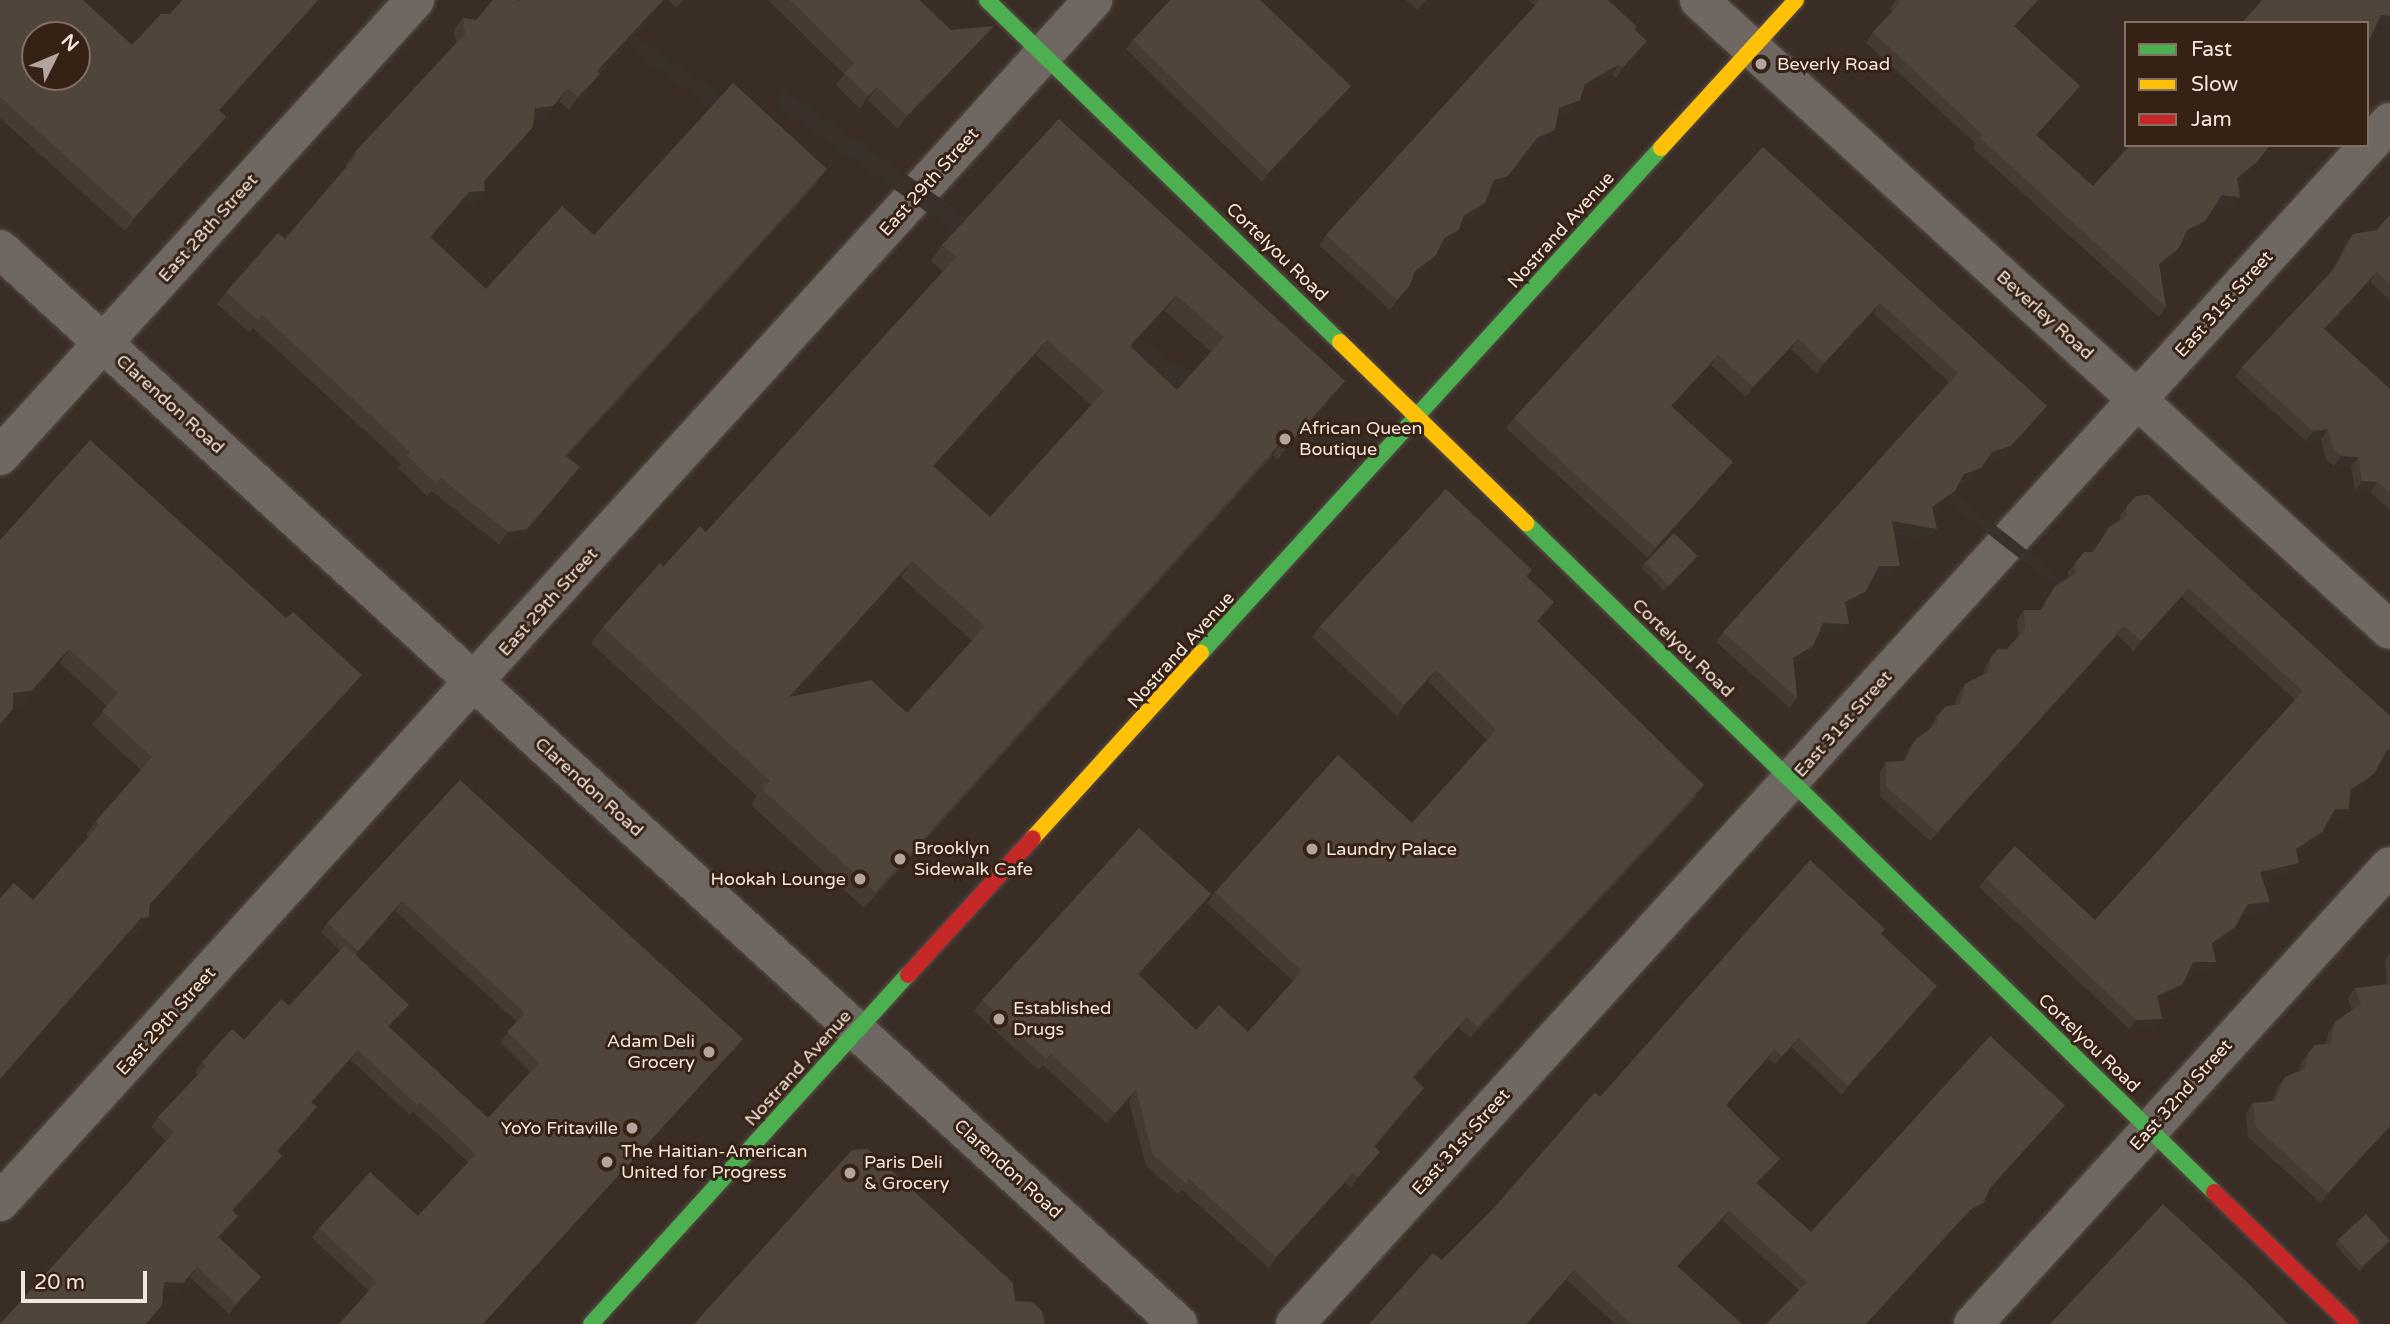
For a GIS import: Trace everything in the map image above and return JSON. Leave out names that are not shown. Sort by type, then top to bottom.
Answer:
[{"type":"street","name":"East 28th Street","points":[[0,456],[415,0]]},
{"type":"street","name":"Cortelyou Road","points":[[987,0],[2350,1324]]},
{"type":"street","name":"East 29th Street","points":[[0,1202],[475,683],[1093,0]]},
{"type":"street","name":"Beverley Road","points":[[1699,0],[2390,629]]},
{"type":"street","name":"Nostrand Avenue","points":[[591,1324],[1796,0]]},
{"type":"street","name":"East 31st Street","points":[[2369,145],[2390,122]]},
{"type":"street","name":"East 31st Street","points":[[1295,1324],[2367,147]]},
{"type":"street","name":"Clarendon Road","points":[[0,249],[1178,1324]]},
{"type":"street","name":"East 32nd Street","points":[[1973,1324],[2390,866]]},
{"type":"building","points":[[0,0],[83,0],[132,45],[161,14],[170,14],[183,0],[318,0],[219,110],[226,117],[134,218],[0,97]]},
{"type":"building","points":[[493,0],[663,0],[597,71],[600,74],[578,97],[568,88],[553,106],[535,108],[533,127],[484,181],[485,191],[469,192],[430,237],[486,289],[562,206],[594,235],[733,83],[827,169],[565,455],[580,467],[527,529],[508,532],[441,478],[436,484],[407,455],[410,452],[262,315],[258,320],[226,292],[278,233],[285,239],[355,157],[355,152],[465,34],[463,18],[476,20]]},
{"type":"building","points":[[790,0],[919,0],[951,30],[994,26],[907,116],[877,87],[868,96],[844,73],[854,63]]},
{"type":"building","points":[[1170,0],[1260,0],[1351,86],[1269,172],[1133,40]]},
{"type":"building","points":[[1540,0],[1608,0],[1637,27],[1634,29],[1647,41],[1622,68],[1619,64],[1585,84],[1580,100],[1559,108],[1555,130],[1537,138],[1508,176],[1494,180],[1485,203],[1464,215],[1459,230],[1444,238],[1436,255],[1415,271],[1410,285],[1397,300],[1326,235]]},
{"type":"building","points":[[1897,0],[2038,0],[2014,26],[2080,86],[2036,135],[2093,186],[2128,147],[2268,147],[2257,162],[2237,178],[2240,197],[2222,195],[2205,221],[2187,230],[2179,248],[2159,264],[2166,307],[1980,138],[1983,135],[1873,32],[1900,3]]},
{"type":"building","points":[[2262,0],[2390,0],[2390,16],[2381,15],[2369,39],[2369,21],[2244,21]]},
{"type":"building","points":[[1059,119],[1345,381],[1289,444],[1284,439],[875,892],[762,789],[770,781],[603,627],[660,563],[663,567],[700,526],[706,532],[956,257],[942,245]],"holes":[[[1176,295],[1224,337],[1177,390],[1130,346]],[[1047,340],[1104,391],[990,517],[933,466]],[[912,561],[985,626],[907,713],[871,680],[789,697]]]},
{"type":"building","points":[[1763,147],[2047,406],[2011,446],[1992,452],[1981,468],[1964,474],[1955,491],[1932,507],[1937,529],[1892,521],[1900,566],[1879,566],[1866,591],[1845,602],[1849,624],[1823,623],[1813,646],[1793,658],[1797,698],[1723,632],[1958,373],[1880,303],[1824,363],[1798,339],[1753,387],[1718,355],[1671,406],[1733,462],[1655,548],[1514,418]]},
{"type":"building","points":[[2390,215],[2390,284],[2377,272],[2324,329],[2390,389],[2390,493],[2377,482],[2362,481],[2358,457],[2341,456],[2333,449],[2328,429],[2313,431],[2242,367],[2335,268],[2353,234],[2377,230]]},
{"type":"building","points":[[90,440],[286,618],[293,612],[362,675],[193,856],[150,904],[149,917],[141,918],[0,1079],[0,898],[14,883],[33,900],[99,825],[96,821],[152,757],[102,711],[118,693],[69,649],[31,691],[13,693],[13,709],[0,724],[0,540]]},
{"type":"building","points":[[1446,489],[1532,570],[1526,576],[1554,602],[1537,621],[1704,785],[1477,1027],[1467,1017],[1413,1077],[1424,1088],[1374,1146],[1380,1152],[1358,1177],[1353,1173],[1276,1257],[1189,1179],[1186,1183],[1153,1155],[1136,1090],[1115,1113],[1051,1054],[1046,1059],[982,1000],[1139,828],[1211,894],[1138,974],[1196,1030],[1219,1005],[1248,1032],[1302,971],[1215,892],[1338,755],[1412,823],[1496,730],[1436,670],[1404,705],[1320,626]]},
{"type":"building","points":[[2149,495],[2390,716],[2390,750],[2387,750],[2374,774],[2350,790],[2349,809],[2335,809],[2322,832],[2296,849],[2299,863],[2260,872],[2270,902],[2248,904],[2234,928],[2212,943],[2216,962],[2193,962],[2183,984],[2157,996],[2162,1019],[2136,1020],[1986,878],[2015,846],[2095,920],[2303,691],[2189,588],[2141,641],[2124,626],[1937,832],[1886,786],[1886,762],[1905,761],[1915,740],[1938,723],[1937,716],[1946,706],[1960,704],[1965,684],[1988,672],[1991,657],[1998,649],[2007,649],[2025,629],[2024,610],[2041,610],[2055,586],[2076,573],[2075,563],[2084,552],[2093,552],[2109,527],[2127,516],[2127,506],[2136,496]]},
{"type":"building","points":[[1674,533],[1698,556],[1669,585],[1646,562]]},
{"type":"building","points":[[460,780],[743,1039],[483,1324],[339,1324],[377,1282],[319,1228],[370,1172],[418,1216],[476,1154],[420,1102],[417,1105],[358,1050],[311,1102],[317,1107],[277,1151],[282,1156],[232,1210],[238,1216],[218,1237],[261,1277],[236,1304],[197,1267],[183,1283],[164,1282],[162,1305],[146,1324],[0,1324],[174,1132],[158,1117],[206,1066],[202,1062],[232,1029],[244,1040],[281,999],[289,1006],[345,945],[409,1005],[388,1026],[488,1118],[539,1063],[507,1032],[525,1013],[402,901],[358,951],[327,923]]},
{"type":"building","points":[[1810,860],[1885,929],[1881,934],[1937,986],[1848,1086],[1799,1038],[1782,1056],[1775,1049],[1726,1105],[1780,1159],[1756,1183],[1811,1232],[1990,1036],[2065,1105],[1990,1188],[1984,1202],[1970,1210],[1866,1324],[1766,1324],[1807,1282],[1729,1211],[1677,1266],[1742,1324],[1631,1324],[1574,1270],[1526,1324],[1369,1324],[1433,1253],[1442,1260],[1492,1210],[1595,1092],[1600,1097]]},
{"type":"building","points":[[2390,984],[2390,1126],[2328,1193],[2256,1127],[2253,1103],[2275,1101],[2285,1077],[2305,1069],[2308,1053],[2315,1045],[2330,1044],[2335,1022],[2361,1004],[2355,988]]},
{"type":"building","points":[[868,1149],[1013,1283],[1015,1301],[1033,1302],[1042,1311],[1045,1324],[694,1324],[852,1150]]},
{"type":"building","points":[[2163,1204],[2246,1281],[2288,1324],[2050,1324]]},
{"type":"building","points":[[2366,1214],[2390,1241],[2362,1266],[2338,1239]]},
{"type":"traffic: fast","points":[[987,0],[1340,342]]},
{"type":"traffic: fast","points":[[1201,653],[1661,148]]},
{"type":"traffic: fast","points":[[1526,523],[2214,1192]]},
{"type":"traffic: fast","points":[[591,1324],[908,975]]},
{"type":"traffic: slow","points":[[1661,148],[1796,0]]},
{"type":"traffic: slow","points":[[1340,342],[1526,523]]},
{"type":"traffic: slow","points":[[1033,838],[1201,653]]},
{"type":"traffic: jam","points":[[908,975],[1033,838]]},
{"type":"traffic: jam","points":[[2214,1192],[2350,1324]]},
{"type":"place","name":"Beverly Road","points":[[1761,64]]},
{"type":"place","name":"African Queen Boutique","points":[[1285,439]]},
{"type":"place","name":"Laundry Palace","points":[[1312,849]]},
{"type":"place","name":"Brooklyn Sidewalk Cafe","points":[[900,859]]},
{"type":"place","name":"Hookah Lounge","points":[[860,879]]},
{"type":"place","name":"Established Drugs","points":[[999,1019]]},
{"type":"place","name":"Adam Deli Grocery","points":[[709,1052]]},
{"type":"place","name":"YoYo Fritaville","points":[[632,1128]]},
{"type":"place","name":"The Haitian-American United for Progress","points":[[607,1162]]},
{"type":"place","name":"Paris Deli & Grocery","points":[[850,1173]]}]
